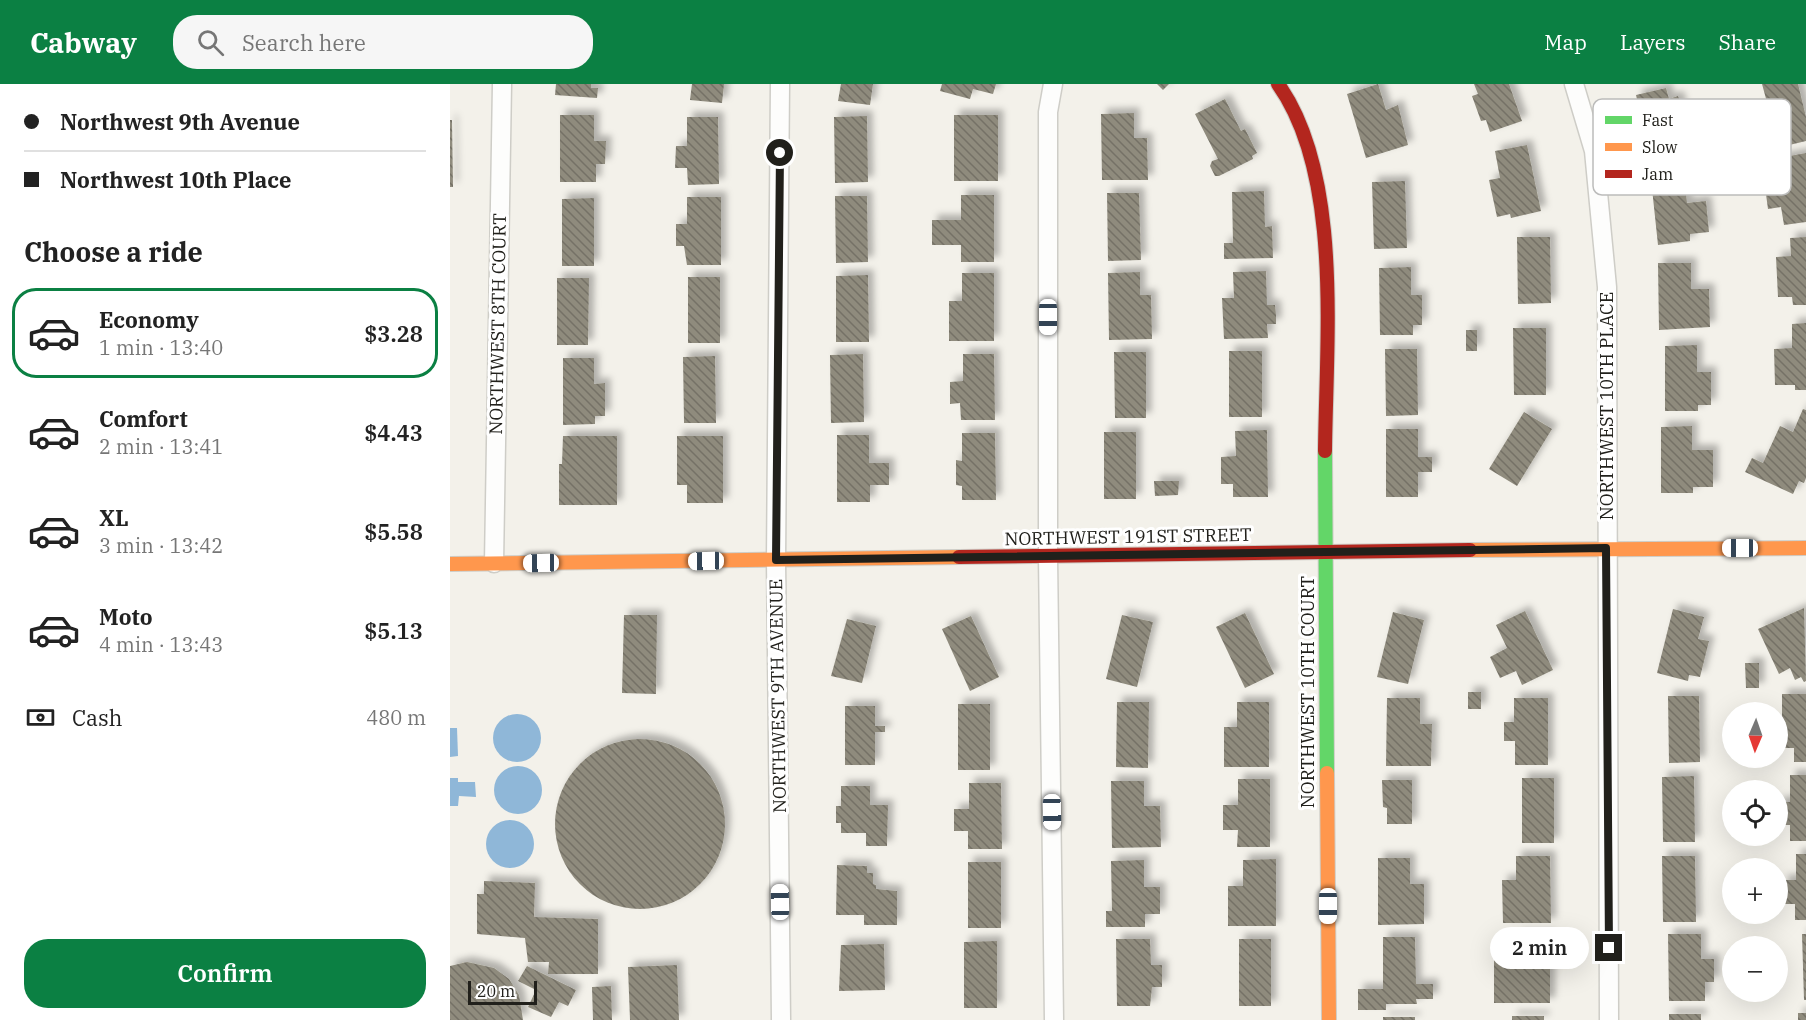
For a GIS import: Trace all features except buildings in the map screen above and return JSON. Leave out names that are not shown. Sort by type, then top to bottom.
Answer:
[{"type":"street","name":"NORTHWEST 8TH COURT","points":[[494,563],[502,84]]},
{"type":"street","name":"NORTHWEST 9TH AVENUE","points":[[780,84],[776,560],[781,1020]]},
{"type":"street","points":[[1053,84],[1048,112],[1048,557],[1054,1020]]},
{"type":"street","name":"NORTHWEST 10TH COURT","points":[[1278,84],[1293,105],[1313,165],[1326,246],[1325,550],[1329,1020]]},
{"type":"street","name":"NORTHWEST 10TH PLACE","points":[[1574,84],[1593,148]]},
{"type":"street","name":"NORTHWEST 10TH PLACE","points":[[1598,195],[1607,287],[1609,1020]]},
{"type":"street","name":"NORTHWEST 191ST STREET","points":[[450,564],[1048,557],[1325,550],[1806,548]]},
{"type":"water","points":[[517,714],[534,721],[541,738],[534,755],[517,762],[500,755],[493,738],[500,721]]},
{"type":"water","points":[[450,728],[457,728],[458,756],[450,757]]},
{"type":"water","points":[[513,766],[523,766],[535,773],[542,785],[542,795],[535,807],[523,814],[513,814],[498,803],[494,795],[494,785],[505,770]]},
{"type":"water","points":[[450,778],[458,778],[458,782],[475,782],[476,797],[459,796],[458,806],[450,806]]},
{"type":"water","points":[[505,820],[515,820],[527,827],[534,839],[534,849],[527,861],[515,868],[505,868],[490,857],[486,849],[486,839],[497,824]]},
{"type":"traffic: fast","points":[[1325,451],[1327,773]]},
{"type":"traffic: slow","points":[[1470,550],[1806,548]]},
{"type":"traffic: slow","points":[[450,564],[959,557]]},
{"type":"traffic: slow","points":[[1327,773],[1329,1020]]},
{"type":"traffic: jam","points":[[1278,84],[1299,121],[1313,164],[1322,211],[1328,311],[1325,451]]},
{"type":"traffic: jam","points":[[959,557],[1470,550]]},
{"type":"route","points":[[780,153],[776,560],[1048,557],[1325,550],[1606,548],[1609,948]]}]
